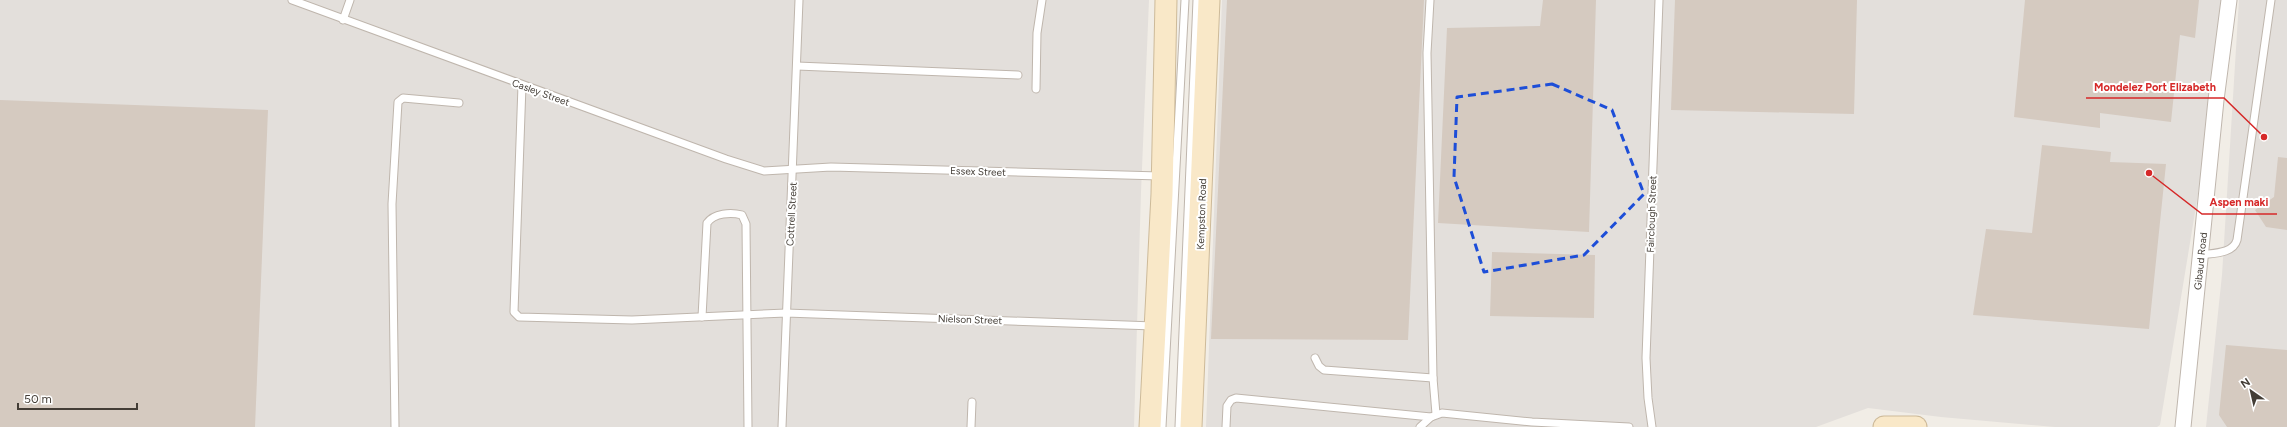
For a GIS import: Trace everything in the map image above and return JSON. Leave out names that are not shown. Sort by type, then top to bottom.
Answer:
[{"type":"main road","points":[[1150,427],[1154,326],[1163,176],[1166,0]]},
{"type":"main road","name":"Kempston Road","points":[[1191,427],[1209,0]]},
{"type":"main road","points":[[1884,427],[1916,427]]},
{"type":"street","name":"Gibaud Road","points":[[2183,427],[2216,100],[2229,0]]},
{"type":"lane","name":"Casley Street","points":[[292,0],[343,20],[726,159],[764,171],[793,170]]},
{"type":"lane","points":[[343,20],[350,0]]},
{"type":"lane","name":"Cottrell Street","points":[[782,427],[799,0]]},
{"type":"lane","points":[[1036,89],[1037,33],[1042,0]]},
{"type":"lane","points":[[1162,427],[1186,0]]},
{"type":"lane","points":[[1179,427],[1197,0]]},
{"type":"lane","points":[[1421,426],[1433,415],[1427,53],[1430,0]]},
{"type":"lane","name":"Fairclough Street","points":[[1652,427],[1648,398],[1646,358],[1659,0]]},
{"type":"lane","points":[[2201,254],[2230,249],[2236,246],[2238,240],[2271,0]]},
{"type":"lane","points":[[797,66],[1018,75]]},
{"type":"lane","name":"Nielson Street","points":[[522,85],[515,315],[519,317],[632,320],[786,313],[1154,326]]},
{"type":"lane","points":[[395,427],[392,204],[398,102],[403,98],[459,103]]},
{"type":"lane","name":"Essex Street","points":[[793,170],[830,167],[1163,176]]},
{"type":"lane","points":[[702,317],[706,223],[713,216],[735,213],[742,215],[746,224],[745,315],[748,427]]},
{"type":"lane","points":[[1315,358],[1319,366],[1324,370],[1433,378]]},
{"type":"lane","points":[[1226,427],[1227,406],[1231,400],[1236,398],[1532,424],[1629,427]]},
{"type":"lane","points":[[971,427],[972,402]]},
{"type":"highlighted area","points":[[1552,84],[1612,110],[1644,194],[1584,255],[1484,272],[1454,177],[1457,97]]},
{"type":"shaded area","points":[[0,0],[1149,0],[1141,192],[1134,427],[0,427]]},
{"type":"shaded area","points":[[1222,0],[2226,0],[2226,24],[2160,425],[2157,427],[2055,427],[1941,417],[1868,408],[1816,427],[1206,427]]},
{"type":"shaded area","points":[[2239,0],[2287,0],[2287,427],[2206,427],[2222,275]]},
{"type":"building","points":[[1227,0],[1424,0],[1408,340],[1211,339]]},
{"type":"building","points":[[1543,0],[1596,0],[1589,232],[1438,223],[1447,28],[1540,26]]},
{"type":"building","points":[[1675,0],[1857,0],[1854,114],[1671,110]]},
{"type":"building","points":[[2025,0],[2199,0],[2195,38],[2180,35],[2171,122],[2100,113],[2100,128],[2014,117]]},
{"type":"building","points":[[0,100],[268,110],[255,427],[0,427]]},
{"type":"building","points":[[2042,145],[2111,152],[2110,162],[2166,164],[2149,329],[1973,315],[1986,229],[2032,233]]},
{"type":"building","points":[[2278,157],[2287,158],[2287,230],[2266,227],[2255,210],[2274,197]]},
{"type":"building","points":[[1492,252],[1595,255],[1594,318],[1490,316]]},
{"type":"building","points":[[2226,345],[2287,350],[2287,427],[2227,427],[2219,415]]},
{"type":"place","name":"Mondelez Port Elizabeth","points":[[2264,137]]},
{"type":"place","name":"Aspen maki","points":[[2149,173]]}]
